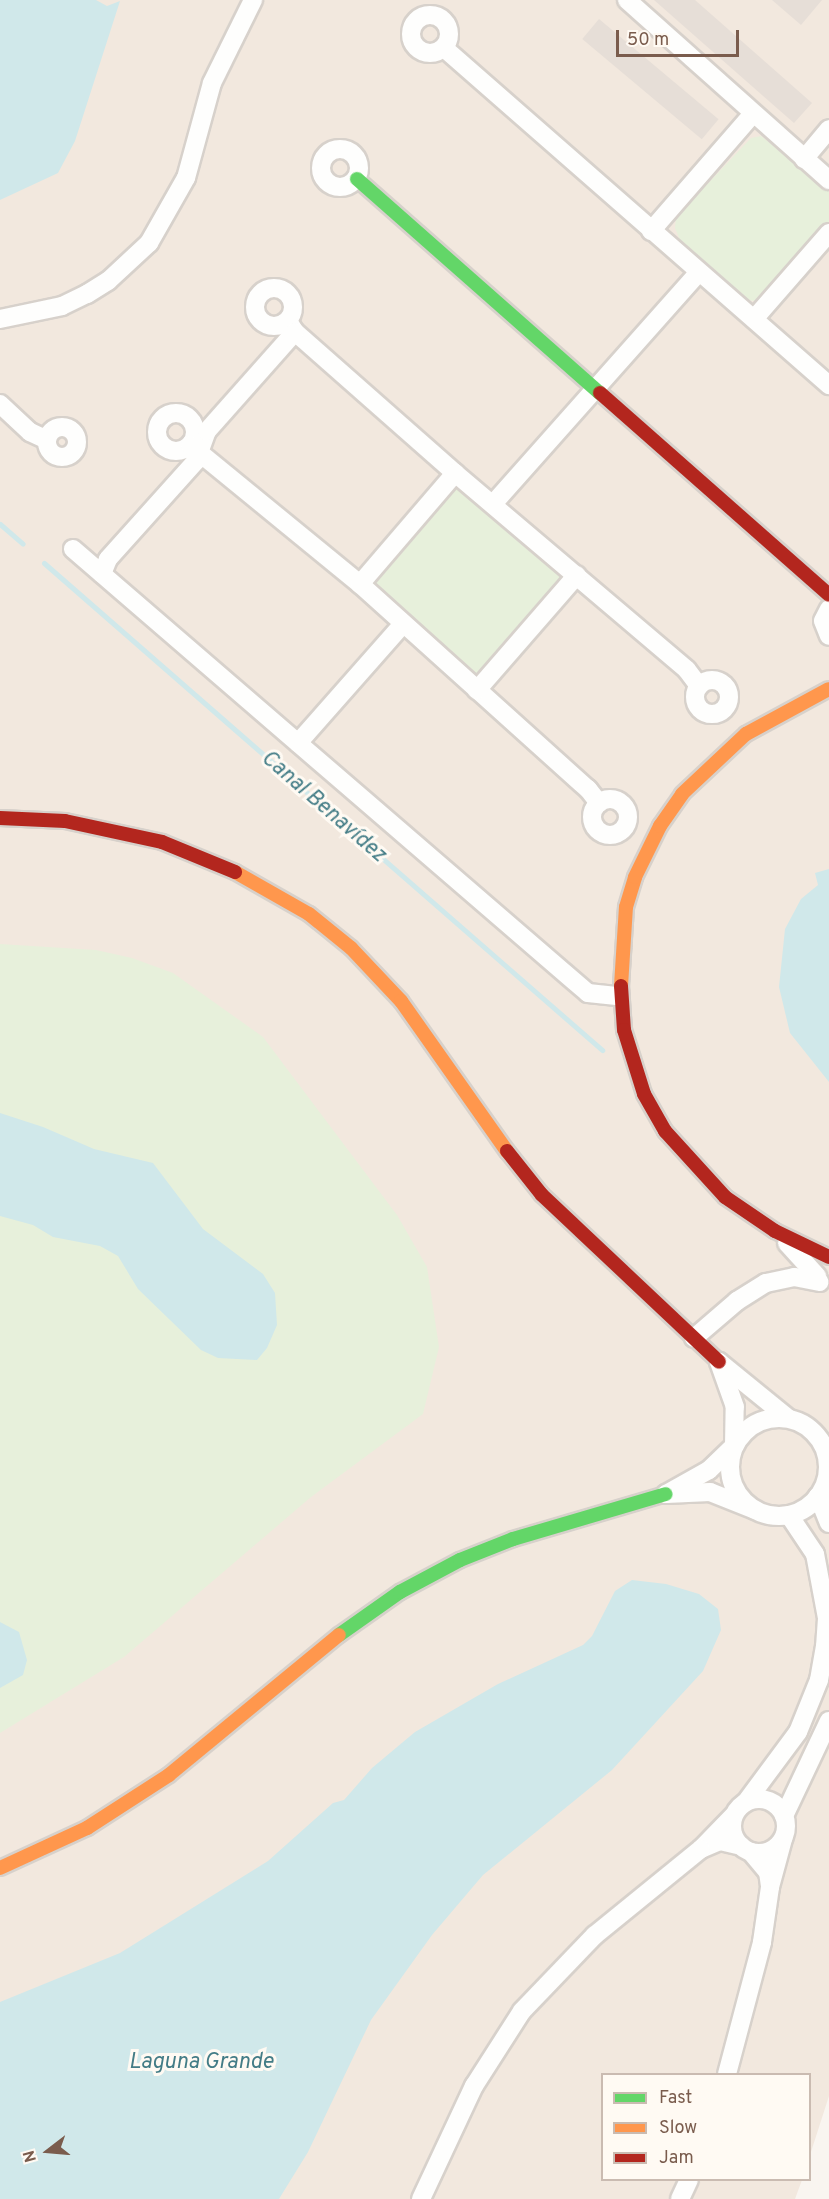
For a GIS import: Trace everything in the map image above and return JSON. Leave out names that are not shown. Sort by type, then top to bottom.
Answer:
[{"type":"street","points":[[0,319],[62,306],[87,294],[108,281],[149,243],[186,178],[212,83],[253,0]]},
{"type":"street","points":[[627,0],[752,115],[829,180]]},
{"type":"street","points":[[444,48],[698,273],[829,385]]},
{"type":"street","points":[[651,231],[752,115]]},
{"type":"street","points":[[804,159],[829,129]]},
{"type":"street","points":[[357,179],[596,387],[829,595]]},
{"type":"street","points":[[754,319],[829,233]]},
{"type":"street","points":[[493,504],[698,273]]},
{"type":"street","points":[[102,574],[108,559],[291,327],[455,473],[687,670],[699,686]]},
{"type":"street","points":[[0,404],[30,432],[48,440]]},
{"type":"street","points":[[195,448],[360,584],[588,789],[598,803]]},
{"type":"street","points":[[360,584],[455,473]]},
{"type":"street","points":[[73,549],[588,993],[598,997],[619,996]]},
{"type":"street","points":[[477,690],[577,575]]},
{"type":"street","points":[[829,609],[823,621],[829,636]]},
{"type":"street","points":[[298,743],[403,624]]},
{"type":"street","points":[[709,680],[724,684],[729,699],[722,710],[709,714],[699,707],[695,697],[699,686],[709,680]]},
{"type":"street","points":[[822,1282],[818,1266],[829,1257],[775,1231],[706,1180],[652,1112],[627,1039],[619,996],[626,907],[645,853],[682,794],[742,737],[829,689]]},
{"type":"street","points":[[722,710],[742,737]]},
{"type":"street","points":[[0,818],[65,821],[162,842],[251,879],[309,914],[351,948],[408,1009],[495,1136],[542,1195],[584,1239],[718,1362],[788,1418],[814,1432],[828,1460],[823,1498],[829,1523]]},
{"type":"street","points":[[775,1231],[822,1282]]},
{"type":"street","points":[[694,1338],[737,1301],[766,1283],[794,1277],[822,1282]]},
{"type":"street","points":[[718,1362],[735,1407],[734,1446],[730,1460],[732,1482],[743,1501],[755,1510]]},
{"type":"street","points":[[0,1868],[87,1828],[169,1775],[310,1656],[400,1592],[460,1560],[513,1539],[666,1494],[709,1470],[756,1423],[788,1418]]},
{"type":"street","points":[[666,1494],[710,1492],[755,1510],[789,1515],[823,1498]]},
{"type":"street","points":[[421,2199],[474,2086],[522,2011],[595,1935],[701,1849],[746,1802],[798,1732],[819,1680],[827,1618],[815,1554],[789,1515]]},
{"type":"street","points":[[727,2073],[762,1942],[771,1887],[783,1838],[784,1816],[829,1721]]},
{"type":"street","points":[[746,1802],[755,1799],[773,1802],[784,1816]]},
{"type":"street","points":[[733,1816],[732,1832],[768,1872],[771,1887]]},
{"type":"street","points":[[701,1849],[720,1841],[746,1849],[773,1849],[783,1838]]},
{"type":"street","points":[[680,2199],[689,2181]]},
{"type":"shaded area","points":[[0,0],[829,0],[829,2096],[811,2152],[811,2073],[601,2073],[601,2181],[802,2181],[795,2199],[0,2199]]},
{"type":"green space","points":[[761,136],[829,190],[829,227],[766,297],[756,301],[745,300],[680,240],[675,228],[676,217],[751,138]]},
{"type":"green space","points":[[455,473],[577,575],[483,687],[361,585]]},
{"type":"green space","points":[[0,944],[96,950],[132,958],[173,973],[263,1037],[397,1215],[427,1267],[439,1347],[423,1414],[311,1497],[124,1657],[0,1733]]},
{"type":"water","points":[[0,0],[96,0],[107,6],[120,1],[75,141],[58,173],[0,200]]},
{"type":"water","points":[[829,869],[829,1082],[790,1033],[779,987],[785,929],[801,899],[818,885],[815,873]]},
{"type":"water","points":[[0,1113],[43,1127],[94,1149],[153,1163],[203,1229],[263,1274],[275,1293],[277,1325],[267,1348],[257,1360],[218,1358],[201,1350],[138,1289],[118,1256],[100,1246],[53,1237],[33,1225],[0,1216]]},
{"type":"water","name":"Laguna Grande","points":[[632,1580],[666,1584],[699,1594],[718,1609],[721,1630],[703,1671],[612,1770],[483,1875],[432,1935],[371,2020],[308,2152],[279,2199],[0,2199],[0,2002],[120,1953],[268,1861],[333,1803],[344,1800],[372,1768],[415,1732],[498,1684],[583,1645],[592,1636],[615,1591]]},
{"type":"water","points":[[0,1622],[19,1632],[27,1660],[23,1675],[0,1688]]},
{"type":"building","points":[[654,0],[695,0],[812,103],[794,123]]},
{"type":"building","points":[[772,0],[822,0],[801,25]]},
{"type":"building","points":[[599,19],[719,119],[702,139],[582,39]]},
{"type":"waterway","name":"Canal Benavídez","points":[[0,524],[23,544]]},
{"type":"waterway","name":"Canal Benavídez","points":[[44,563],[602,1050]]},
{"type":"traffic: fast","points":[[357,179],[600,393]]},
{"type":"traffic: fast","points":[[339,1635],[400,1592],[460,1560],[513,1539],[666,1494]]},
{"type":"traffic: slow","points":[[621,986],[626,907],[635,877],[660,826],[682,794],[746,734],[829,689]]},
{"type":"traffic: slow","points":[[235,872],[309,914],[351,948],[401,1001],[507,1151]]},
{"type":"traffic: slow","points":[[0,1868],[87,1828],[169,1775],[339,1635]]},
{"type":"traffic: jam","points":[[600,393],[829,595]]},
{"type":"traffic: jam","points":[[0,818],[65,821],[162,842],[235,872]]},
{"type":"traffic: jam","points":[[621,986],[624,1030],[644,1094],[665,1131],[725,1197],[775,1231],[829,1257]]},
{"type":"traffic: jam","points":[[507,1151],[542,1195],[719,1362]]}]
